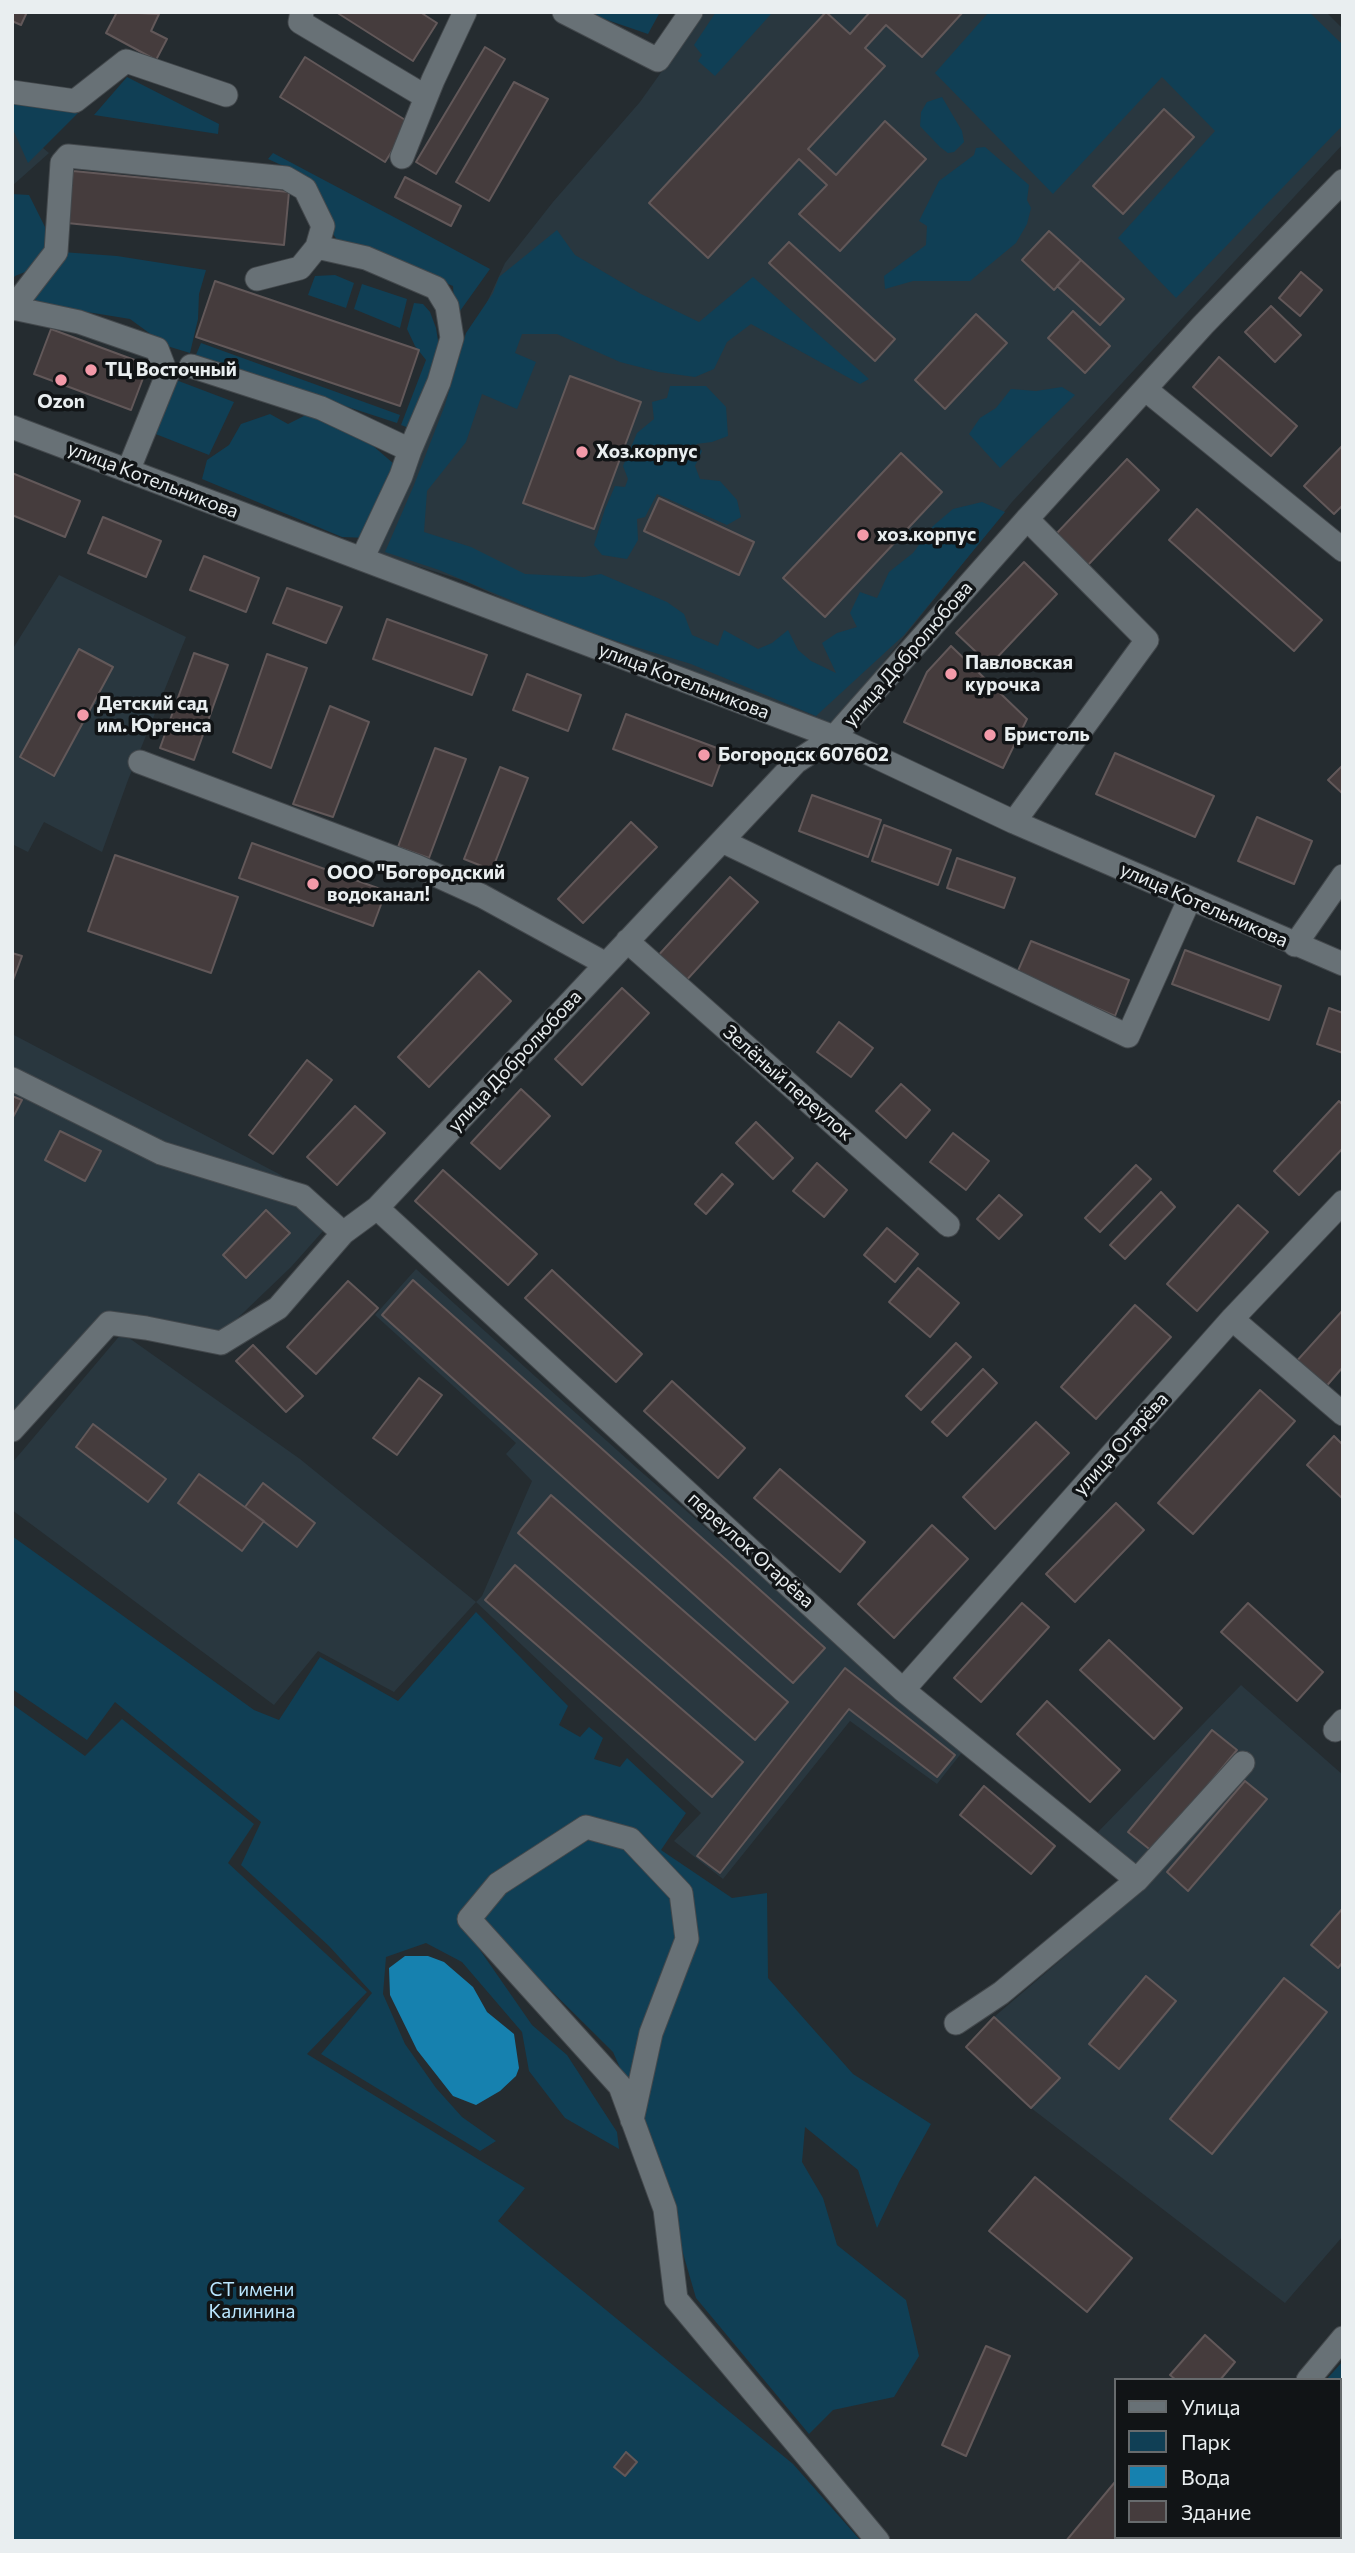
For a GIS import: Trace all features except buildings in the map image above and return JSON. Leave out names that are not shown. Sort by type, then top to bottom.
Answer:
[{"type":"street","points":[[302,12],[300,22],[426,97]]},
{"type":"street","points":[[402,157],[465,12]]},
{"type":"street","points":[[564,12],[658,60],[691,12]]},
{"type":"street","points":[[12,92],[75,101],[126,61],[226,95]]},
{"type":"street","points":[[128,471],[167,375],[158,349],[79,322],[13,309],[56,252],[62,163],[68,156],[286,178],[305,189],[323,226],[317,247],[300,268],[257,279]]},
{"type":"street","name":"улица Добролюбова","points":[[12,1430],[109,1323],[221,1343],[278,1308],[343,1233],[377,1208],[796,762],[834,737],[1203,325],[1343,181]]},
{"type":"street","points":[[317,247],[366,258],[436,288],[447,306],[452,338],[439,382],[401,476],[362,559]]},
{"type":"street","points":[[191,366],[321,408],[410,450]]},
{"type":"street","points":[[1145,389],[1343,550]]},
{"type":"street","name":"улица Котельникова","points":[[12,427],[834,737],[1014,822],[1343,964]]},
{"type":"street","points":[[1014,822],[1147,640],[1027,519]]},
{"type":"street","points":[[141,762],[416,866],[482,896],[606,964]]},
{"type":"street","points":[[722,841],[1128,1036],[1190,898]]},
{"type":"street","points":[[1295,945],[1343,876]]},
{"type":"street","name":"Зелёный переулок","points":[[627,941],[948,1225]]},
{"type":"street","points":[[12,1079],[160,1153],[302,1196],[343,1233]]},
{"type":"street","name":"улица Огарёва","points":[[903,1690],[1232,1319],[1343,1202]]},
{"type":"street","name":"переулок Огарёва","points":[[377,1208],[903,1690],[1137,1880]]},
{"type":"street","points":[[1232,1319],[1343,1414]]},
{"type":"street","points":[[956,2023],[1001,1993],[1137,1880],[1243,1763]]},
{"type":"street","points":[[632,2120],[651,2033],[687,1939],[681,1893],[630,1839],[586,1826],[498,1884],[469,1919],[620,2086],[632,2120],[665,2209],[676,2299],[878,2541]]},
{"type":"street","points":[[1310,2378],[1343,2338]]},
{"type":"shaded area","points":[[704,12],[1326,12],[1343,29],[1343,144],[1012,502],[834,724],[647,667],[465,581],[373,552],[505,263],[553,202],[640,102]]},
{"type":"shaded area","points":[[12,122],[49,153],[12,186]]},
{"type":"shaded area","name":"Детский сад им. Юргенса","points":[[59,575],[186,637],[102,852],[44,822],[28,852],[12,844],[12,650]]},
{"type":"shaded area","points":[[12,1034],[279,1174],[340,1212],[291,1267],[220,1335],[112,1311],[12,1420]]},
{"type":"shaded area","points":[[416,1269],[638,1469],[963,1751],[937,1784],[850,1721],[723,1879],[674,1841],[701,1813],[476,1602],[482,1596],[532,1481],[506,1454],[516,1443],[375,1315]]},
{"type":"shaded area","points":[[122,1333],[300,1459],[476,1602],[394,1692],[318,1651],[274,1705],[12,1510],[12,1463]]},
{"type":"shaded area","points":[[1241,1685],[1343,1775],[1343,2236],[1285,2303],[1031,2108],[966,2047],[994,2017],[1152,1882],[1097,1833]]},
{"type":"green space","points":[[584,12],[660,12],[648,34]]},
{"type":"green space","points":[[716,12],[772,13],[715,76],[698,61],[702,55],[694,45]]},
{"type":"green space","points":[[989,12],[1309,12],[1343,45],[1343,125],[1176,298],[1118,238],[1215,131],[1162,77],[1053,194],[935,73]]},
{"type":"green space","points":[[127,77],[219,124],[218,134],[94,115]]},
{"type":"green space","points":[[942,97],[962,131],[964,142],[954,152],[948,153],[920,126],[921,112],[927,102]]},
{"type":"green space","points":[[12,102],[83,108],[28,163],[12,127]]},
{"type":"green space","points":[[985,147],[1029,185],[1027,200],[1031,208],[1027,224],[1016,243],[970,281],[913,281],[885,289],[884,276],[926,245],[927,226],[919,221],[939,181],[974,155],[976,148]]},
{"type":"green space","points":[[273,153],[490,269],[455,318],[453,286],[384,258],[341,246],[290,169],[268,159]]},
{"type":"green space","points":[[12,194],[29,195],[46,229],[50,262],[15,276],[12,280]]},
{"type":"green space","points":[[557,230],[575,255],[641,294],[699,322],[753,277],[869,379],[860,384],[751,324],[727,342],[714,369],[695,377],[659,372],[620,362],[557,334],[522,334],[515,353],[536,362],[517,409],[482,394],[466,442],[427,491],[424,532],[471,547],[525,574],[584,577],[601,574],[667,602],[684,614],[692,635],[718,646],[724,630],[758,649],[772,643],[788,630],[798,650],[811,661],[836,673],[822,643],[837,633],[857,627],[850,613],[860,592],[877,598],[889,572],[913,553],[933,526],[953,509],[982,502],[1005,512],[904,635],[816,716],[691,664],[584,631],[439,570],[385,552],[445,405],[466,333],[493,293],[499,277]]},
{"type":"green space","points":[[62,252],[117,256],[206,270],[199,294],[198,319],[190,353],[167,346],[130,319],[26,302]]},
{"type":"green space","points":[[335,275],[354,283],[346,308],[308,295],[315,276]]},
{"type":"green space","points":[[362,284],[407,299],[400,328],[354,309]]},
{"type":"green space","points":[[414,303],[423,304],[430,312],[439,347],[414,430],[401,425],[426,360],[407,329]]},
{"type":"green space","points":[[201,343],[400,415],[397,423],[195,357]]},
{"type":"green space","points":[[176,380],[234,402],[209,455],[153,433]]},
{"type":"green space","points":[[670,386],[706,386],[726,407],[728,436],[696,444],[702,451],[695,466],[700,479],[720,481],[737,500],[741,517],[727,525],[657,494],[645,517],[637,519],[638,540],[627,559],[602,555],[594,545],[605,509],[615,486],[625,487],[628,479],[623,466],[637,433],[654,419],[652,402],[667,398]]},
{"type":"green space","points":[[1062,387],[1075,395],[1000,468],[969,434],[980,418],[996,408],[1011,389],[1036,391]]},
{"type":"green space","points":[[270,414],[288,424],[308,414],[357,432],[394,464],[367,538],[342,537],[202,479],[207,460],[229,445],[241,424]]},
{"type":"green space","points":[[12,1536],[254,1710],[279,1720],[320,1657],[398,1701],[476,1612],[568,1706],[559,1725],[580,1737],[589,1727],[603,1738],[594,1759],[620,1767],[627,1758],[686,1813],[661,1850],[732,1898],[767,1893],[768,1978],[853,2074],[931,2124],[877,2228],[858,2170],[805,2127],[802,2162],[823,2198],[837,2245],[906,2300],[919,2356],[894,2397],[833,2410],[809,2434],[696,2298],[646,2126],[613,2052],[478,1918],[464,1927],[532,2025],[567,2055],[617,2132],[619,2149],[565,2118],[529,2071],[522,2032],[462,1962],[426,1943],[386,1957],[383,1994],[405,2044],[436,2088],[462,2117],[496,2141],[480,2151],[321,2054],[372,1993],[329,1946],[241,1865],[261,1822],[115,1702],[87,1740],[12,1689]]},
{"type":"green space","name":"СТ имени Калинина","points":[[12,1704],[85,1756],[122,1719],[254,1824],[228,1863],[367,1992],[307,2054],[525,2188],[498,2221],[793,2464],[861,2541],[12,2541]]},
{"type":"green space","points":[[1343,2361],[1343,2540],[1188,2541],[1341,2539],[1341,2378],[1328,2378]]},
{"type":"water","points":[[405,1956],[428,1956],[444,1962],[473,1987],[487,2012],[514,2034],[519,2068],[516,2076],[500,2091],[476,2105],[453,2096],[417,2050],[390,1995],[389,1968]]},
{"type":"place","name":"ТЦ Восточный","points":[[91,370]]},
{"type":"place","name":"Ozon","points":[[61,380]]},
{"type":"place","name":"Хоз.корпус","points":[[582,452]]},
{"type":"place","name":"хоз.корпус","points":[[863,535]]},
{"type":"place","name":"Павловская курочка","points":[[951,674]]},
{"type":"place","name":"Детский сад им. Юргенса","points":[[83,715]]},
{"type":"place","name":"Бристоль","points":[[990,735]]},
{"type":"place","name":"Богородск 607602","points":[[704,755]]},
{"type":"place","name":"ООО \"Богородский водоканал!","points":[[313,884]]}]
